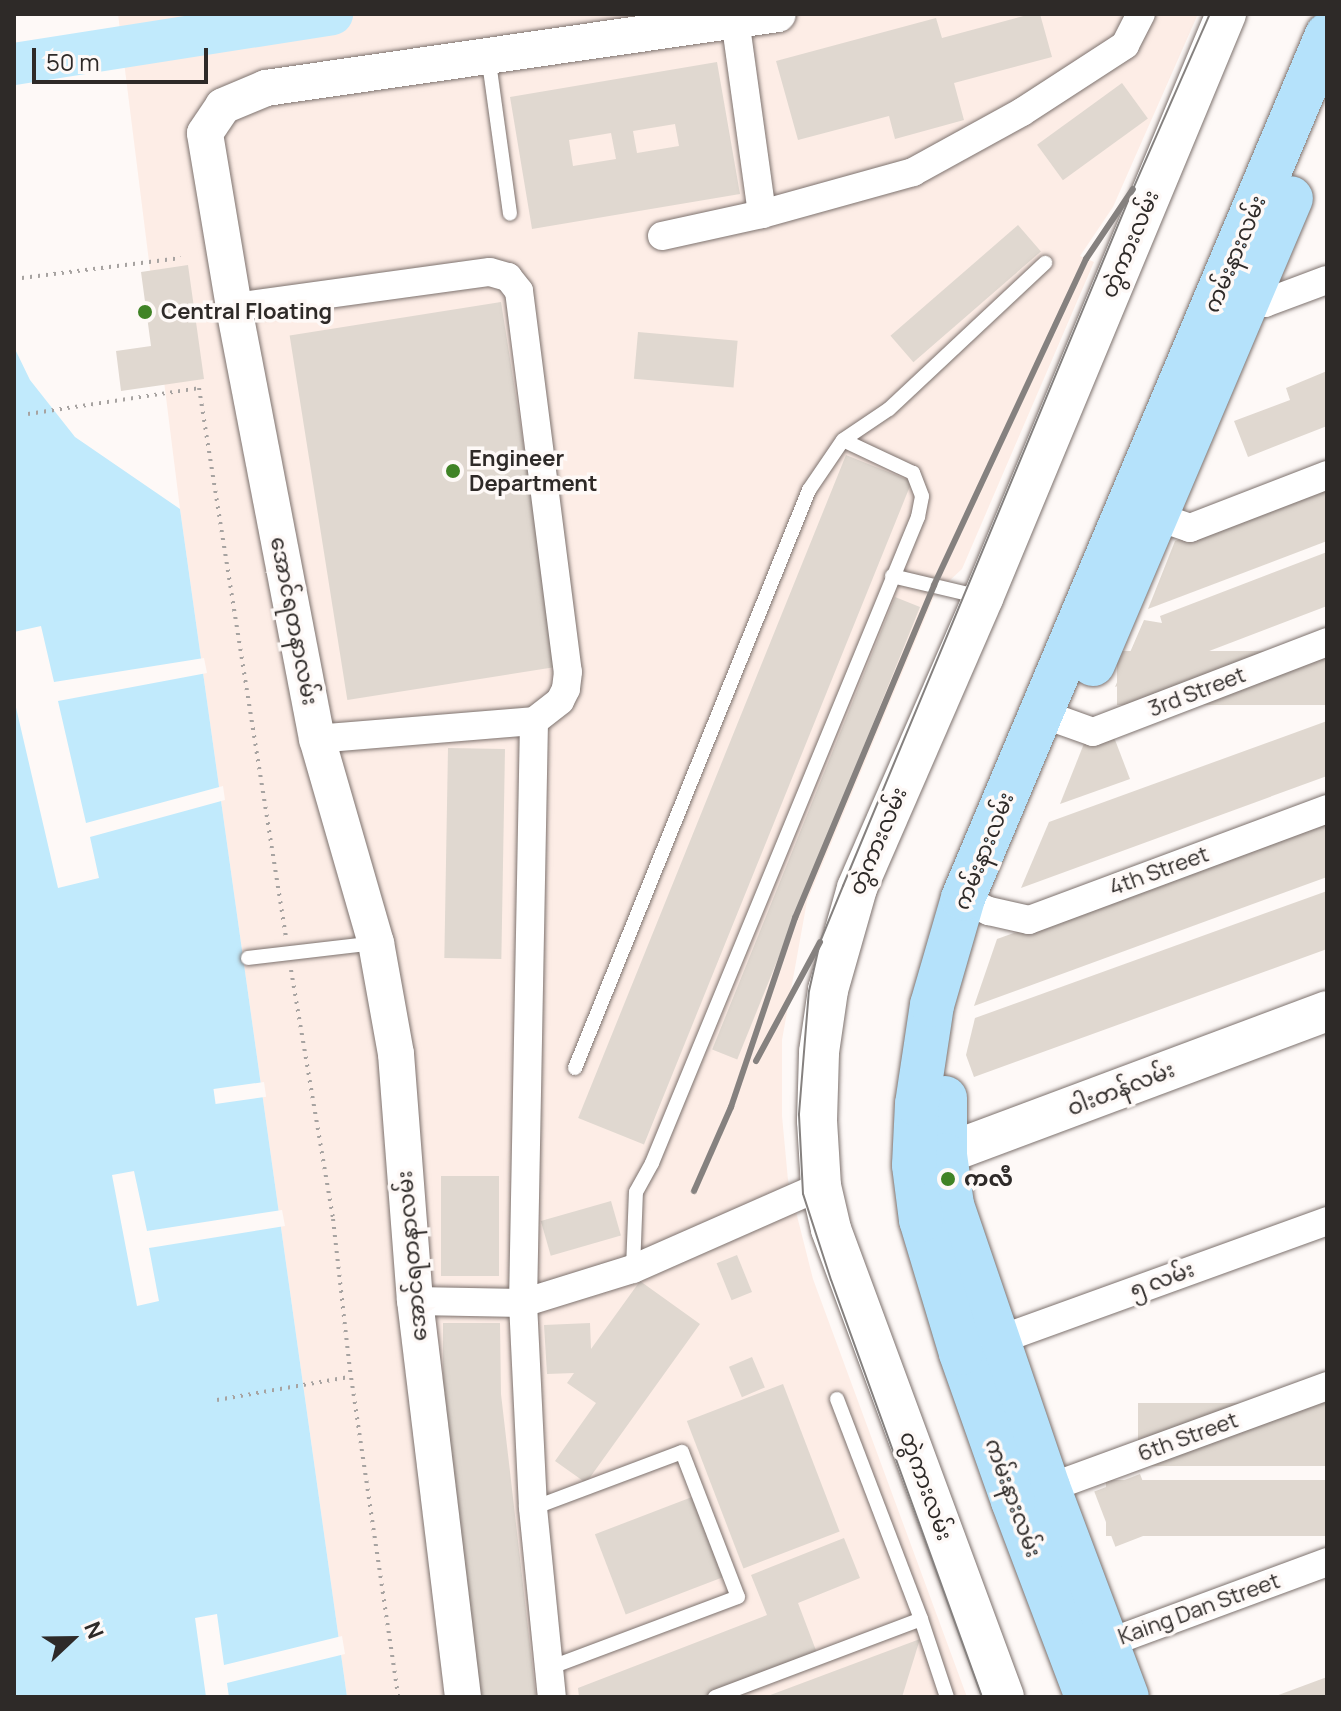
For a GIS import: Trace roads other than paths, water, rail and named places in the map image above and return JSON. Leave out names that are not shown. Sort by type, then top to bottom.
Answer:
[{"type":"main road","name":"တွဲကားလမ်း","points":[[1004,1697],[831,1229],[821,1186],[818,1080],[828,990],[857,888],[983,598],[1226,14]]},
{"type":"main road","name":"ကမ်းနားလမ်း","points":[[1235,294],[1327,35]]},
{"type":"main road","name":"ကမ်းနားလမ်း","points":[[1087,1697],[1081,1666],[1030,1494],[979,1346],[921,1220],[915,1164],[917,1104],[932,1005],[1235,294],[1327,108]]},
{"type":"main road","name":"ဝါးတန်လမ်း","points":[[915,1164],[1327,1011]]},
{"type":"main road","points":[[915,1164],[910,1265],[952,1374],[1081,1666]]},
{"type":"main road","name":"ကမ်းနားလမ်း","points":[[1081,1666],[1127,1697]]},
{"type":"street","name":"အောင်ရတနာလမ်း","points":[[463,1697],[415,1301],[396,1054],[376,943],[317,739],[234,307],[205,133],[223,106],[266,88],[778,14]]},
{"type":"street","points":[[662,236],[762,214],[913,172],[1022,112],[1125,45],[1141,14]]},
{"type":"street","points":[[735,19],[762,214]]},
{"type":"street","points":[[234,307],[490,272],[508,277],[519,291],[568,672],[566,689],[560,701],[534,721],[317,739]]},
{"type":"street","points":[[1235,294],[1265,303],[1327,280]]},
{"type":"street","points":[[1142,511],[1190,528],[1327,475]]},
{"type":"street","name":"3rd Street","points":[[1053,718],[1093,732],[1327,642]]},
{"type":"street","points":[[534,721],[523,1303],[533,1508],[552,1697]]},
{"type":"street","name":"4th Street","points":[[976,905],[1029,920],[1327,809]]},
{"type":"street","points":[[415,1301],[523,1303],[633,1269],[821,1186]]},
{"type":"street","name":"၅ လမ်း","points":[[979,1346],[1327,1221]]},
{"type":"street","name":"6th Street","points":[[1030,1494],[1327,1386]]},
{"type":"street","name":"Kaing Dan Street","points":[[1081,1666],[1327,1562]]},
{"type":"lane","points":[[488,55],[510,213]]},
{"type":"lane","points":[[575,1068],[809,490],[843,440],[889,409],[1045,263]]},
{"type":"lane","points":[[633,1269],[636,1192],[652,1163],[918,517],[922,496],[913,473],[843,440]]},
{"type":"lane","points":[[892,576],[983,598]]},
{"type":"lane","points":[[248,958],[376,943]]},
{"type":"lane","points":[[837,1399],[921,1619],[947,1697]]},
{"type":"lane","points":[[533,1508],[682,1452],[738,1597],[549,1668]]},
{"type":"lane","points":[[715,1697],[921,1619]]},
{"type":"water","points":[[14,347],[30,380],[75,437],[180,509],[347,1697],[14,1697]]},
{"type":"waterway","points":[[14,64],[332,14]]},
{"type":"tram line","points":[[982,1697],[831,1280],[803,1194],[799,1114],[809,991],[820,942],[1133,189],[1210,14]]},
{"type":"railway","points":[[694,1191],[731,1107],[795,918],[934,585],[1086,259],[1133,189]]},
{"type":"railway","points":[[756,1061],[820,942]]},
{"type":"place","name":"Central Floating","points":[[145,312]]},
{"type":"place","name":"Engineer Department","points":[[453,471]]},
{"type":"place","name":"ကလီ","points":[[948,1179]]}]
